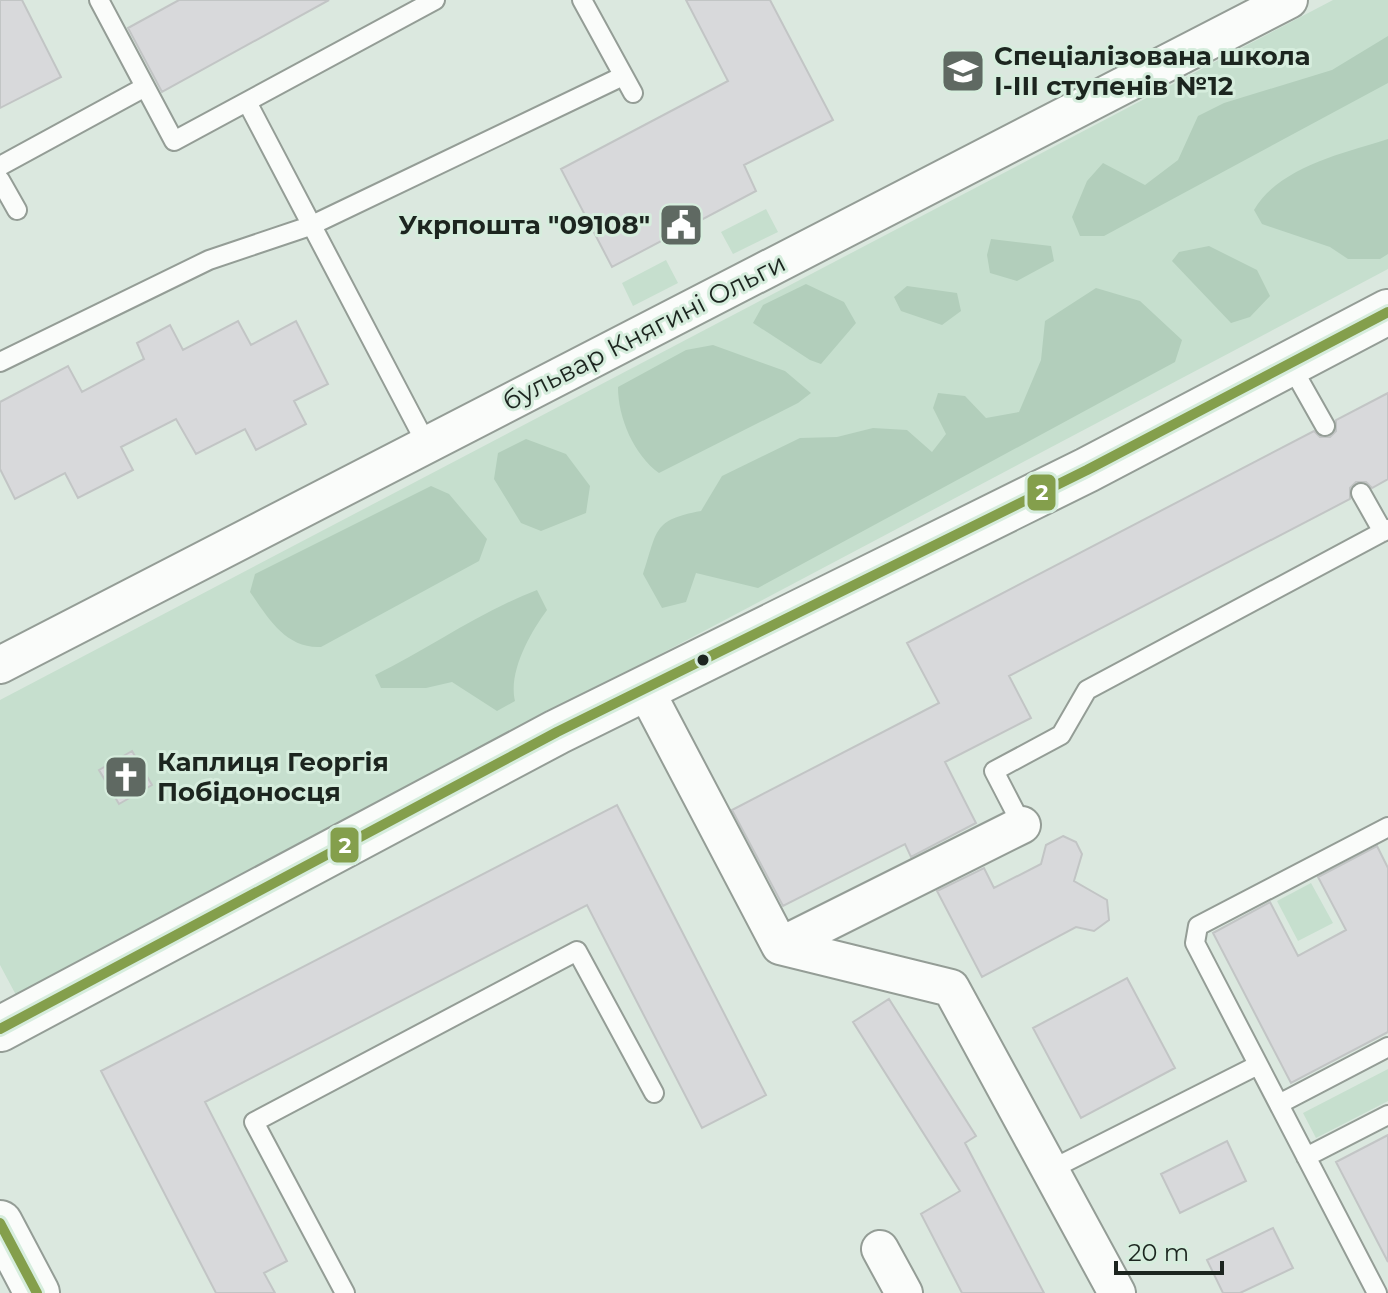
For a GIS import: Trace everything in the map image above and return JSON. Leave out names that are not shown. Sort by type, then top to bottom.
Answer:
[{"type":"street","name":"бульвар Княгині Ольги","points":[[0,665],[1289,0]]},
{"type":"street","points":[[0,1029],[557,732],[646,691],[1087,470],[1388,312]]},
{"type":"street","points":[[646,691],[780,946],[951,988],[1117,1293]]},
{"type":"street","points":[[780,946],[1022,825]]},
{"type":"street","points":[[0,1223],[37,1293]]},
{"type":"street","points":[[880,1249],[904,1293]]},
{"type":"lane","points":[[99,0],[174,141],[435,0]]},
{"type":"lane","points":[[582,0],[633,93]]},
{"type":"lane","points":[[0,362],[209,260],[310,226],[623,76]]},
{"type":"lane","points":[[0,166],[145,87]]},
{"type":"lane","points":[[247,102],[427,445]]},
{"type":"lane","points":[[0,180],[17,210]]},
{"type":"lane","points":[[1290,364],[1325,426]]},
{"type":"lane","points":[[1022,825],[994,771],[1061,735],[1087,690],[1385,531],[1361,493]]},
{"type":"lane","points":[[1377,1293],[1195,943],[1198,926],[1388,827]]},
{"type":"lane","points":[[345,1293],[254,1122],[577,951],[654,1093]]},
{"type":"lane","points":[[1279,1104],[1388,1047]]},
{"type":"lane","points":[[1050,1170],[1258,1065]]},
{"type":"lane","points":[[1306,1157],[1388,1115]]},
{"type":"green space","points":[[1333,0],[1388,0],[1388,269],[16,995],[0,965],[0,700]]},
{"type":"green space","points":[[1388,36],[1388,83],[1104,236],[1080,236],[1072,217],[1087,181],[1103,163],[1145,185],[1178,160],[1198,116],[1224,103],[1332,70]]},
{"type":"green space","points":[[1388,139],[1388,254],[1380,259],[1348,259],[1330,247],[1262,224],[1254,210],[1279,183],[1333,156]]},
{"type":"green space","points":[[766,209],[778,232],[733,254],[721,232]]},
{"type":"green space","points":[[991,239],[1051,246],[1054,261],[1017,281],[990,273],[987,255]]},
{"type":"green space","points":[[1209,246],[1257,270],[1270,296],[1250,317],[1231,323],[1172,261],[1179,252]]},
{"type":"green space","points":[[666,260],[678,283],[633,306],[622,283]]},
{"type":"green space","points":[[806,284],[844,302],[856,323],[821,364],[753,323],[763,305]]},
{"type":"green space","points":[[907,286],[957,293],[961,311],[942,325],[901,311],[894,297]]},
{"type":"green space","points":[[1096,288],[1140,301],[1182,340],[1175,362],[758,588],[696,573],[686,602],[662,608],[643,574],[655,537],[659,529],[673,518],[701,511],[722,476],[800,438],[837,437],[873,428],[907,430],[932,452],[946,434],[933,408],[938,393],[965,396],[986,418],[1019,412],[1041,360],[1045,321]]},
{"type":"green space","points":[[713,345],[785,371],[811,393],[798,403],[659,473],[642,456],[629,435],[621,411],[618,387],[686,350]]},
{"type":"green space","points":[[526,439],[566,454],[590,486],[586,513],[541,531],[521,523],[494,479],[498,453]]},
{"type":"green space","points":[[431,486],[449,494],[487,539],[479,561],[321,647],[298,643],[288,637],[271,621],[250,592],[255,574]]},
{"type":"green space","points":[[537,590],[547,610],[528,641],[518,666],[515,701],[497,711],[452,682],[426,688],[381,688],[375,675],[495,609]]},
{"type":"green space","points":[[1311,883],[1333,923],[1298,941],[1277,901]]},
{"type":"green space","points":[[1388,1069],[1388,1101],[1316,1138],[1303,1113]]},
{"type":"building","points":[[0,0],[22,0],[61,77],[0,108]]},
{"type":"building","points":[[179,0],[329,0],[162,92],[128,28]]},
{"type":"building","points":[[686,0],[770,0],[833,120],[744,165],[756,191],[612,267],[561,169],[728,81]]},
{"type":"building","points":[[238,321],[251,345],[296,321],[328,384],[294,401],[306,424],[256,450],[245,429],[196,454],[176,419],[121,447],[133,470],[78,498],[65,473],[15,499],[0,469],[0,402],[68,366],[82,392],[144,359],[137,343],[170,325],[183,350]]},
{"type":"building","points":[[1388,393],[1388,479],[1372,488],[1366,482],[1356,482],[1350,488],[1350,499],[1009,676],[1031,718],[945,762],[976,823],[911,857],[905,844],[783,906],[732,810],[939,703],[907,643],[1314,431],[1320,437],[1330,437],[1336,431],[1336,420]]},
{"type":"building","name":"Каплиця Георгія Побідоносця","points":[[132,751],[152,785],[119,804],[99,770]]},
{"type":"building","points":[[617,805],[766,1095],[702,1128],[587,905],[205,1102],[287,1261],[264,1273],[275,1293],[216,1293],[101,1071]]},
{"type":"building","points":[[1063,836],[1076,842],[1082,854],[1074,881],[1107,900],[1109,920],[1094,931],[1076,927],[982,977],[937,891],[984,868],[994,888],[1041,864],[1046,845]]},
{"type":"building","points":[[1377,846],[1388,868],[1388,1032],[1291,1083],[1213,933],[1270,902],[1298,956],[1346,930],[1318,877]]},
{"type":"building","points":[[1127,978],[1175,1068],[1081,1118],[1033,1028]]},
{"type":"building","points":[[889,999],[976,1136],[965,1143],[1044,1293],[962,1293],[921,1214],[960,1191],[853,1022]]},
{"type":"building","points":[[1388,1135],[1388,1262],[1336,1162]]},
{"type":"building","points":[[1227,1141],[1246,1181],[1180,1213],[1161,1174]]},
{"type":"building","points":[[1273,1228],[1293,1268],[1240,1293],[1223,1293],[1207,1260]]},
{"type":"transit line","name":"2","points":[[0,1029],[557,732],[1087,470],[1388,312]]},
{"type":"transit line","name":"2","points":[[0,1223],[37,1293]]},
{"type":"place","name":"Спеціалізована школа І-ІІІ ступенів №12","points":[[963,71]]},
{"type":"place","name":"Укрпошта \"09108\"","points":[[681,225]]},
{"type":"place","name":"Каплиця Георгія Побідоносця","points":[[126,777]]}]
